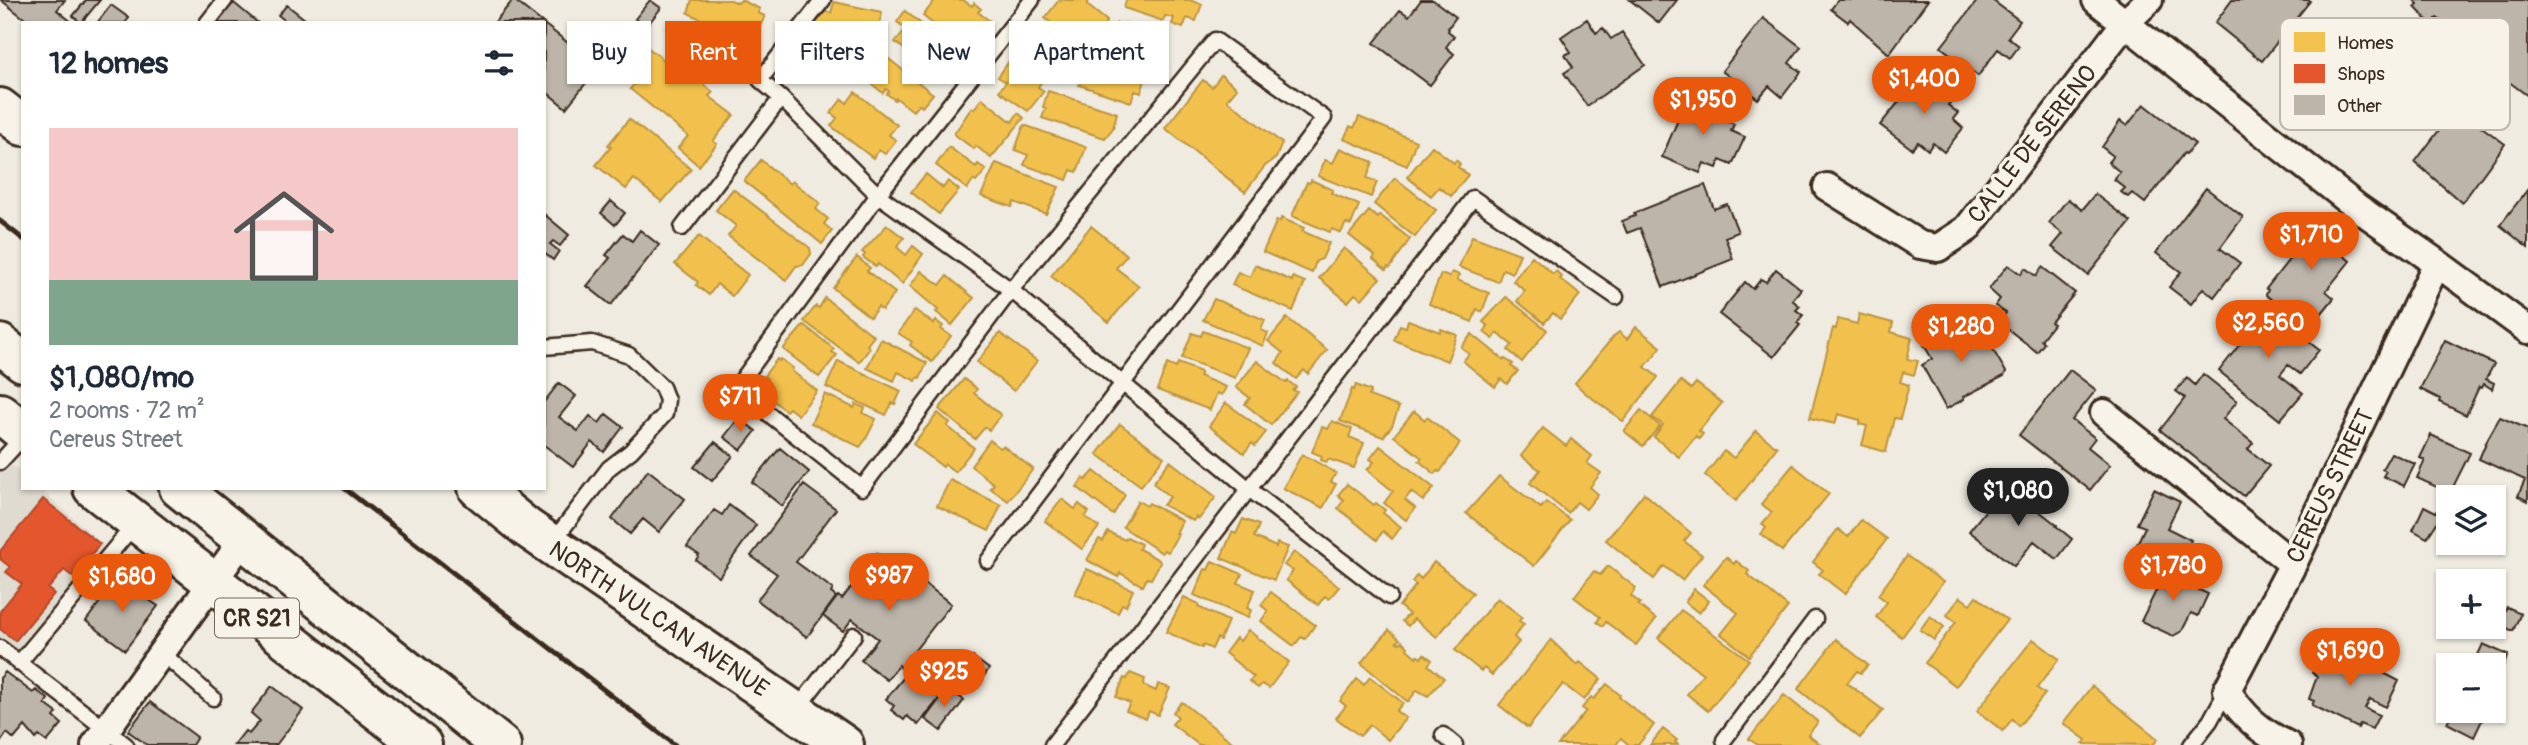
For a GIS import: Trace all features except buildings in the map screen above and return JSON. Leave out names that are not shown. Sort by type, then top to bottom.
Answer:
[{"type":"main road","points":[[0,108],[21,124]]},
{"type":"main road","points":[[0,344],[21,360]]},
{"type":"main road","points":[[0,413],[21,430]]},
{"type":"main road","name":"CR S21","points":[[96,490],[422,745]]},
{"type":"main road","name":"CR S21","points":[[181,490],[501,745]]},
{"type":"main road","name":"NORTH VULCAN AVENUE","points":[[481,490],[551,544],[844,745]]},
{"type":"street","points":[[2096,0],[2358,208],[2528,330]]},
{"type":"street","name":"CALLE DE SERENO","points":[[1827,187],[1920,245],[1938,248],[1967,229],[2125,23],[2149,0]]},
{"type":"street","name":"CEREUS STREET","points":[[2232,698],[2437,263]]},
{"type":"street","points":[[2104,413],[2293,564]]},
{"type":"street","points":[[110,740],[162,653],[243,540]]},
{"type":"street","points":[[2232,698],[2264,734],[2288,745]]},
{"type":"lane","points":[[209,21],[225,0]]},
{"type":"lane","points":[[823,0],[760,80],[781,97],[878,195],[1011,290],[1249,489],[1389,597]]},
{"type":"lane","points":[[988,561],[1324,118],[1214,40],[1011,290],[862,488],[736,388],[878,195],[1032,0]]},
{"type":"lane","points":[[682,228],[781,97]]},
{"type":"lane","points":[[1052,745],[1473,198],[1616,296]]},
{"type":"lane","points":[[546,347],[592,343],[629,355],[662,387],[667,400],[665,414],[631,451],[609,468],[551,544]]},
{"type":"lane","points":[[0,462],[21,439]]},
{"type":"lane","points":[[19,663],[136,522]]},
{"type":"lane","points":[[1724,740],[1815,619]]},
{"type":"lane","points":[[795,711],[854,635]]},
{"type":"lane","points":[[0,648],[110,740]]},
{"type":"lane","points":[[162,653],[213,698]]},
{"type":"lane","points":[[2191,745],[2232,698]]},
{"type":"lane","points":[[1443,734],[1455,745]]},
{"type":"shaded area","points":[[0,455],[21,472],[21,490],[41,490],[105,546],[90,569],[17,653],[0,640]]},
{"type":"railway","points":[[0,221],[21,237]]},
{"type":"railway","points":[[347,490],[675,745]]}]
